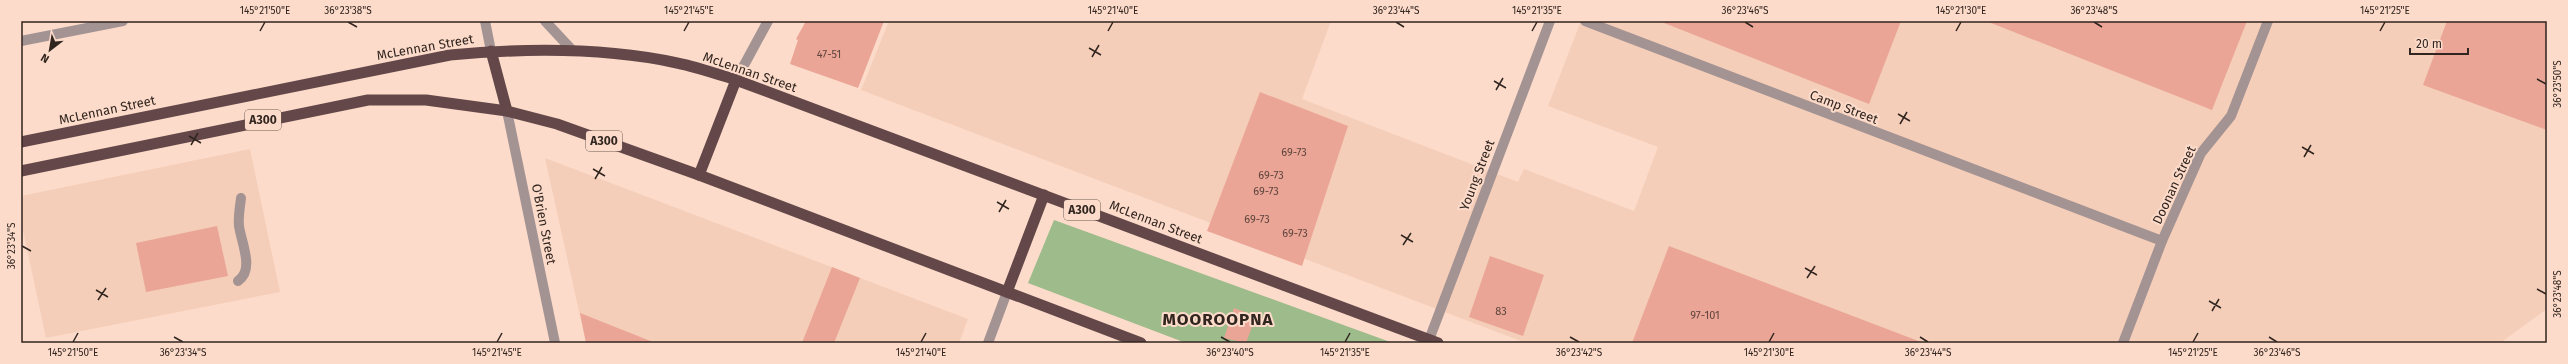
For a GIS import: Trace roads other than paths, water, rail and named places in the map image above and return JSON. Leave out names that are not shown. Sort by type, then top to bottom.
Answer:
[{"type":"highway","name":"McLennan Street","points":[[21,142],[405,63],[491,50],[572,50],[621,53],[678,63],[736,80],[1431,342]]},
{"type":"highway","points":[[491,50],[507,111]]},
{"type":"highway","points":[[699,175],[736,80]]},
{"type":"highway","name":"A300","points":[[21,171],[368,100],[426,100],[507,111],[557,124],[699,175],[1141,343]]},
{"type":"highway","points":[[1007,292],[1044,195]]},
{"type":"street","points":[[21,41],[123,21]]},
{"type":"street","points":[[485,21],[491,50]]},
{"type":"street","points":[[545,21],[572,50]]},
{"type":"street","points":[[736,80],[768,21]]},
{"type":"street","name":"Young Street","points":[[1431,342],[1550,21]]},
{"type":"street","name":"Camp Street","points":[[1586,21],[2162,241]]},
{"type":"street","name":"Doonan Street","points":[[2123,343],[2162,241],[2201,153],[2231,116],[2268,21]]},
{"type":"street","name":"O'Brien Street","points":[[507,111],[555,343]]},
{"type":"street","points":[[238,281],[244,275],[246,265],[239,225],[241,198]]},
{"type":"street","points":[[988,343],[1007,292]]},
{"type":"district","name":"MOOROOPNA","points":[[1218,319]]}]
